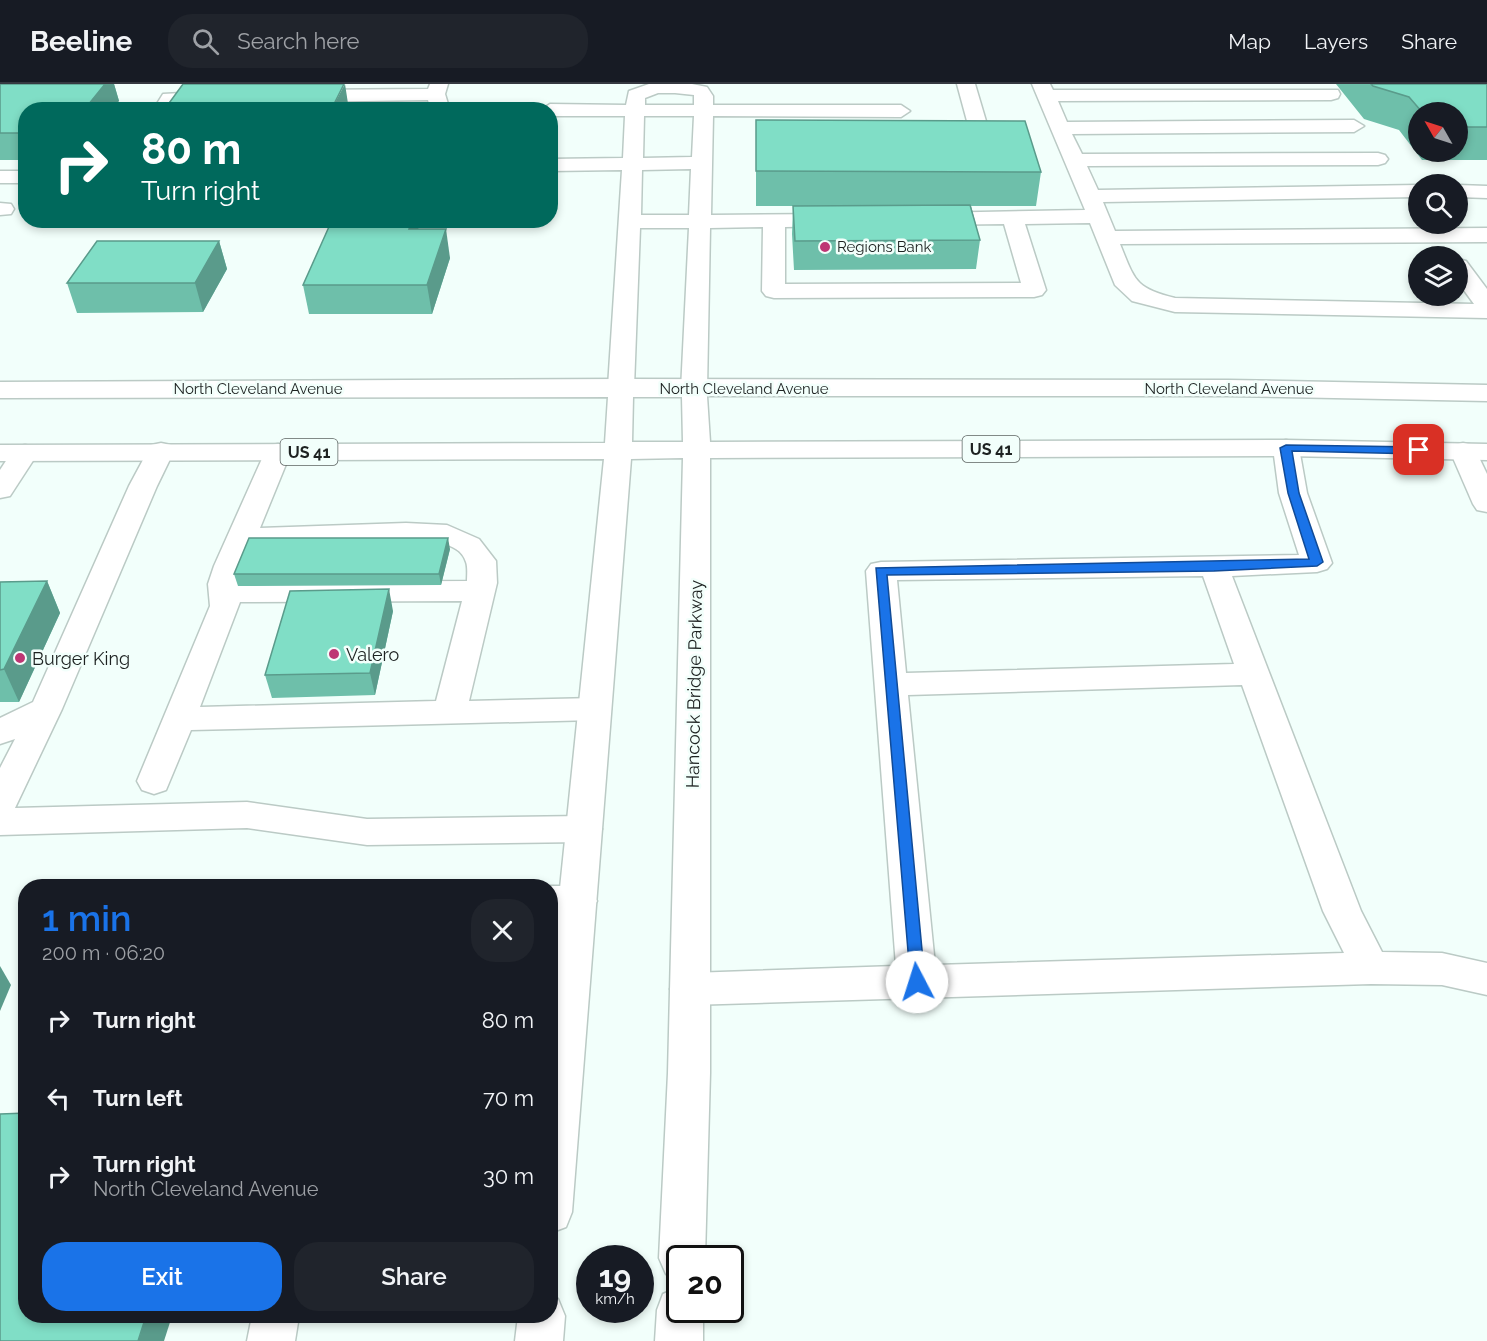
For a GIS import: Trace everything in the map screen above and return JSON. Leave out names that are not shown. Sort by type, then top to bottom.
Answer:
[{"type":"main road","points":[[938,138],[981,138],[966,84]]},
{"type":"main road","points":[[286,97],[438,89]]},
{"type":"main road","points":[[1408,188],[1378,159],[1327,89],[1043,90],[1075,160],[1123,280],[1140,296],[1175,304],[1487,311]]},
{"type":"main road","points":[[167,102],[170,98],[240,97]]},
{"type":"main road","points":[[558,110],[901,111]]},
{"type":"main road","name":"Hancock Bridge Parkway","points":[[682,1245],[690,989],[697,450],[694,390],[703,110]]},
{"type":"main road","points":[[558,1040],[564,901],[584,829],[618,451],[635,111]]},
{"type":"main road","points":[[1060,128],[1354,126]]},
{"type":"main road","points":[[1075,160],[1378,159]]},
{"type":"main road","points":[[558,165],[701,163]]},
{"type":"main road","points":[[0,177],[18,177]]},
{"type":"main road","points":[[906,219],[1013,218],[1094,206],[1408,191]]},
{"type":"main road","points":[[1468,191],[1487,192]]},
{"type":"main road","points":[[774,221],[774,291],[1034,290],[1013,218]]},
{"type":"main road","points":[[629,222],[858,220]]},
{"type":"main road","points":[[1107,238],[1408,230]]},
{"type":"main road","points":[[1468,233],[1487,235]]},
{"type":"main road","points":[[1434,234],[1443,246]]},
{"type":"main road","points":[[1468,279],[1487,305]]},
{"type":"main road","name":"North Cleveland Avenue","points":[[0,390],[621,387],[694,390],[1228,388],[1487,393]]},
{"type":"main road","points":[[917,982],[881,571],[1214,567],[1317,562],[1293,493],[1286,448]]},
{"type":"main road","name":"US 41","points":[[12,453],[1286,448],[1475,452]]},
{"type":"main road","points":[[0,803],[46,709],[143,486],[161,451]]},
{"type":"main road","points":[[154,781],[225,606],[224,592],[229,566],[278,452]]},
{"type":"main road","points":[[1475,452],[1487,504]]},
{"type":"main road","points":[[0,490],[12,453]]},
{"type":"main road","points":[[241,537],[406,532],[447,534],[469,545],[481,561],[482,583],[450,713]]},
{"type":"main road","points":[[1214,567],[1342,910],[1371,968]]},
{"type":"main road","points":[[224,592],[480,591]]},
{"type":"main road","points":[[891,684],[1254,674]]},
{"type":"main road","points":[[0,732],[46,709]]},
{"type":"main road","points":[[181,719],[595,709]]},
{"type":"main road","points":[[0,822],[247,815],[303,825],[367,832],[584,829]]},
{"type":"main road","points":[[690,989],[1371,968],[1442,969],[1487,979]]},
{"type":"main road","points":[[271,1341],[275,1323]]},
{"type":"main road","points":[[539,1341],[541,1323]]},
{"type":"main road","points":[[679,1341],[680,1323]]},
{"type":"building","points":[[0,84],[105,84],[90,102],[18,102],[18,133],[0,133]]},
{"type":"building","points":[[183,84],[344,84],[335,102],[170,102]]},
{"type":"building","points":[[1371,84],[1487,84],[1487,127],[1468,127],[1468,102],[1413,102],[1409,97]]},
{"type":"building","points":[[756,120],[1025,121],[1041,172],[756,171]]},
{"type":"building","points":[[970,205],[980,240],[795,241],[793,206]]},
{"type":"building","points":[[328,228],[446,229],[427,285],[303,285]]},
{"type":"building","points":[[97,241],[219,241],[195,283],[67,283]]},
{"type":"building","points":[[249,538],[448,538],[439,574],[234,574]]},
{"type":"building","points":[[47,581],[4,669],[0,670],[0,582]]},
{"type":"building","name":"Valero","points":[[389,589],[370,673],[265,675],[290,591]]},
{"type":"building","points":[[18,1113],[18,1323],[144,1323],[138,1341],[0,1341],[0,1114]]},
{"type":"place","name":"Regions Bank","points":[[825,247]]},
{"type":"place","name":"Valero","points":[[334,654]]},
{"type":"place","name":"Burger King","points":[[20,658]]},
{"type":"route","points":[[917,982],[881,571],[1214,567],[1317,562],[1293,493],[1286,448],[1419,450]]}]
